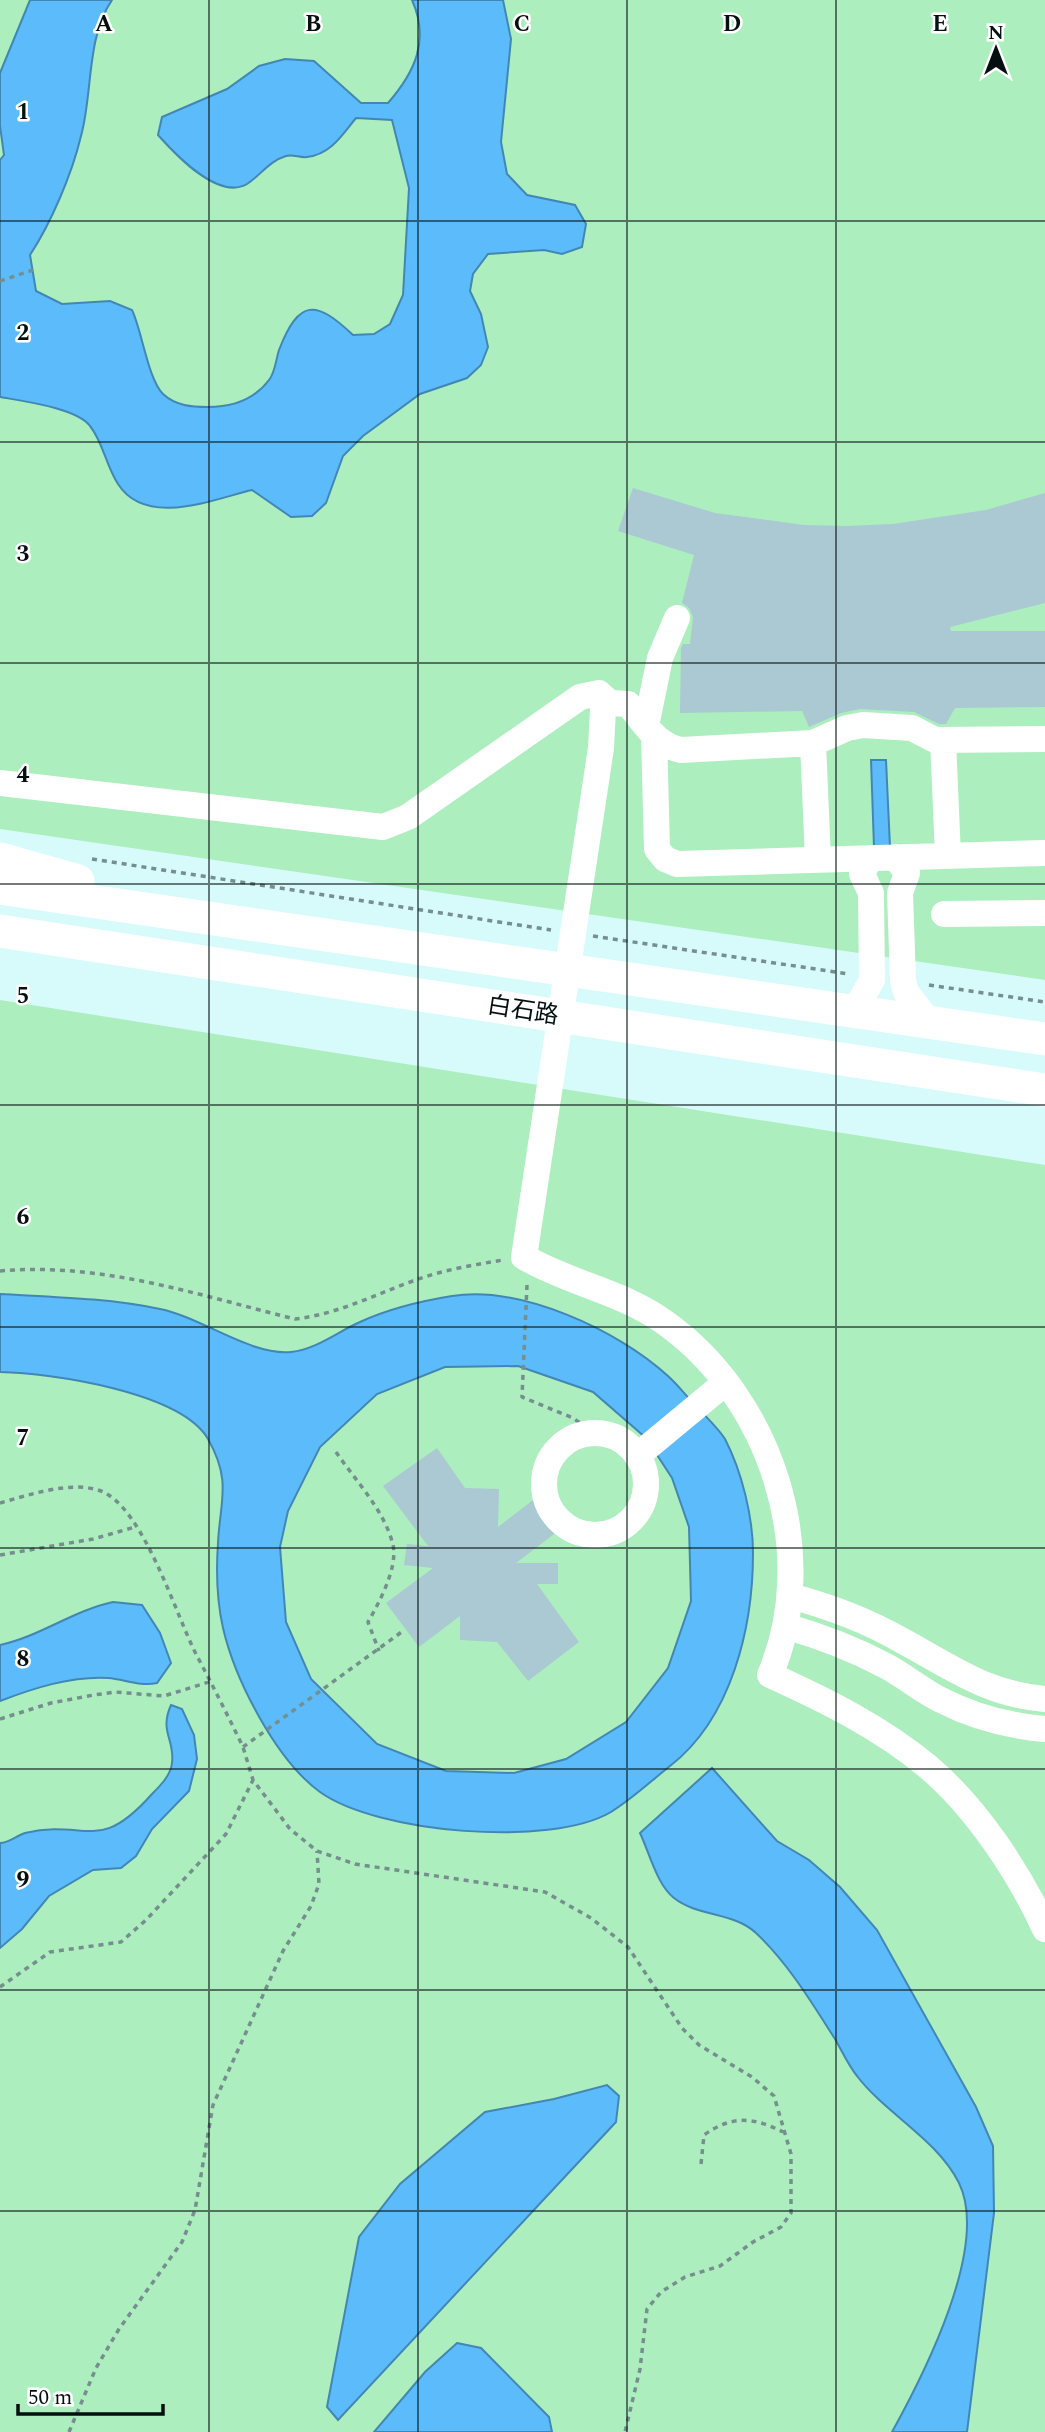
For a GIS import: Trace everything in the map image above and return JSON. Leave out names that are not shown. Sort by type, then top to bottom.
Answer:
[{"type":"main road","points":[[0,859],[199,915]]},
{"type":"main road","name":"白石路","points":[[0,888],[1045,1039]]},
{"type":"main road","name":"白石路","points":[[0,931],[1045,1090]]},
{"type":"main road","points":[[0,953],[193,959]]},
{"type":"street","points":[[677,618],[660,658],[650,731],[657,849],[665,859],[677,864],[1045,853]]},
{"type":"street","points":[[0,783],[383,827],[408,817],[580,697],[599,693],[610,703],[628,704],[667,747],[681,750],[813,743],[847,728],[863,725],[912,728],[935,740],[1045,739]]},
{"type":"street","points":[[610,703],[604,709],[601,748],[526,1246],[561,1277],[624,1301],[663,1320],[690,1342],[746,1409],[763,1441],[779,1489],[787,1535],[790,1596],[785,1626],[770,1675],[842,1710],[928,1767],[1006,1858],[1045,1929]]},
{"type":"street","points":[[943,740],[948,856]]},
{"type":"street","points":[[813,743],[818,859]]},
{"type":"street","points":[[854,1012],[869,989],[872,977],[871,893],[862,874],[882,857]]},
{"type":"street","points":[[882,857],[907,873],[900,893],[903,981],[906,992],[930,1023]]},
{"type":"street","points":[[944,914],[1045,913]]},
{"type":"street","points":[[643,1453],[726,1383]]},
{"type":"street","points":[[594,1433],[610,1436],[643,1453],[646,1487],[642,1504],[633,1519],[618,1530],[601,1535],[584,1534],[567,1527],[553,1515],[546,1501],[544,1485],[549,1462],[564,1444],[578,1436],[594,1433]]},
{"type":"street","points":[[790,1596],[840,1611],[899,1639],[955,1673],[991,1689],[1045,1699]]},
{"type":"street","points":[[785,1626],[820,1636],[875,1661],[940,1700],[981,1717],[1013,1726],[1045,1729]]},
{"type":"path","points":[[0,281],[33,270]]},
{"type":"path","points":[[80,857],[160,872],[557,930]]},
{"type":"path","points":[[584,934],[872,977]]},
{"type":"path","points":[[903,981],[1045,1002]]},
{"type":"path","points":[[0,1271],[67,1269],[120,1275],[295,1319],[324,1316],[415,1280],[526,1246]]},
{"type":"path","points":[[529,1299],[522,1397],[573,1418],[594,1433]]},
{"type":"path","points":[[336,1452],[378,1512],[394,1547],[386,1589],[368,1622],[379,1651]]},
{"type":"path","points":[[0,1503],[46,1491],[99,1491],[115,1499],[150,1549],[197,1655],[243,1747],[253,1780],[290,1829],[317,1851],[355,1864],[545,1892],[591,1918],[628,1947],[682,2028],[699,2045],[752,2077],[774,2096],[791,2154],[791,2213],[781,2227],[753,2242],[720,2266],[685,2277],[661,2292],[647,2309],[640,2370],[625,2432]]},
{"type":"path","points":[[0,1555],[93,1539],[135,1527]]},
{"type":"path","points":[[243,1747],[379,1651],[403,1631]]},
{"type":"path","points":[[0,1718],[51,1703],[115,1692],[164,1696],[212,1681]]},
{"type":"path","points":[[0,1987],[50,1952],[121,1942],[146,1920],[226,1834],[253,1780]]},
{"type":"path","points":[[69,2432],[96,2368],[119,2329],[182,2242],[195,2210],[213,2105],[283,1951],[310,1906],[319,1884],[317,1851]]},
{"type":"path","points":[[701,2164],[704,2135],[720,2124],[744,2118],[765,2122],[783,2132]]},
{"type":"green space","points":[[0,0],[1045,0],[1045,980],[0,829]]},
{"type":"green space","points":[[0,1000],[1045,1165],[1045,2432],[0,2432]]},
{"type":"water","points":[[30,0],[112,0],[98,31],[94,48],[85,119],[77,151],[53,213],[30,255],[36,291],[62,304],[110,301],[132,310],[153,378],[163,394],[173,401],[190,406],[217,407],[234,404],[257,393],[271,377],[286,333],[301,313],[310,310],[329,315],[353,335],[374,334],[390,324],[403,295],[409,188],[392,120],[356,118],[335,143],[323,152],[307,157],[280,158],[247,184],[236,188],[211,181],[175,153],[158,135],[162,117],[227,89],[259,66],[285,59],[314,61],[361,103],[388,103],[406,79],[417,55],[420,29],[412,0],[503,0],[511,39],[501,142],[507,174],[527,195],[575,205],[586,224],[582,247],[562,254],[544,250],[488,254],[473,274],[470,291],[481,314],[488,347],[481,365],[467,378],[420,394],[363,436],[343,456],[326,503],[312,516],[291,517],[252,490],[181,507],[145,505],[130,497],[118,484],[94,432],[83,420],[74,414],[48,406],[0,397],[0,160],[4,155],[0,126],[0,73]]},
{"type":"water","points":[[871,760],[886,760],[890,847],[874,847]]},
{"type":"water","points":[[0,1294],[100,1300],[160,1309],[176,1313],[259,1348],[276,1352],[291,1352],[310,1347],[382,1313],[452,1296],[479,1294],[507,1297],[537,1304],[596,1328],[647,1359],[672,1380],[722,1435],[737,1466],[751,1525],[752,1581],[743,1640],[724,1697],[691,1746],[670,1766],[619,1807],[583,1823],[548,1830],[464,1831],[421,1826],[346,1806],[320,1792],[288,1760],[260,1718],[237,1671],[219,1607],[217,1564],[223,1491],[220,1467],[208,1439],[193,1423],[144,1397],[81,1381],[0,1372]],"holes":[[[518,1366],[593,1392],[646,1438],[672,1478],[689,1527],[691,1601],[668,1668],[626,1722],[566,1759],[514,1773],[446,1771],[377,1744],[311,1679],[286,1622],[280,1547],[288,1511],[320,1447],[377,1394],[445,1367]]]},
{"type":"water","points":[[113,1602],[142,1605],[160,1633],[171,1663],[157,1683],[108,1678],[80,1679],[39,1687],[0,1701],[0,1645]]},
{"type":"water","points":[[171,1705],[182,1709],[194,1735],[197,1759],[189,1791],[152,1829],[136,1856],[121,1868],[93,1870],[49,1896],[22,1929],[0,1948],[0,1843],[25,1833],[46,1830],[104,1830],[133,1813],[162,1784],[171,1767],[167,1722]]},
{"type":"water","points":[[712,1768],[777,1841],[809,1860],[840,1887],[877,1930],[976,2107],[993,2146],[994,2213],[967,2432],[892,2432],[935,2345],[960,2275],[966,2241],[966,2209],[959,2183],[938,2153],[882,2103],[857,2076],[779,1957],[747,1926],[694,1909],[674,1898],[658,1877],[640,1833]]},
{"type":"water","points":[[607,2085],[619,2096],[616,2122],[338,2420],[327,2407],[359,2237],[400,2184],[485,2112],[554,2099]]},
{"type":"water","points":[[457,2343],[481,2348],[549,2417],[552,2432],[374,2432],[425,2372]]},
{"type":"building","points":[[633,488],[715,513],[804,525],[847,526],[893,524],[986,510],[1045,493],[1045,603],[950,627],[951,631],[1045,631],[1045,707],[955,708],[946,724],[939,724],[914,712],[860,709],[841,713],[809,727],[802,711],[680,713],[681,648],[683,644],[690,644],[693,617],[689,608],[682,603],[694,555],[618,531]]},
{"type":"building","points":[[437,1448],[465,1488],[499,1489],[498,1527],[537,1497],[562,1528],[516,1563],[558,1563],[558,1584],[537,1584],[579,1642],[528,1681],[497,1642],[460,1640],[460,1616],[419,1647],[386,1603],[433,1568],[404,1565],[407,1544],[428,1546],[383,1486]]}]
